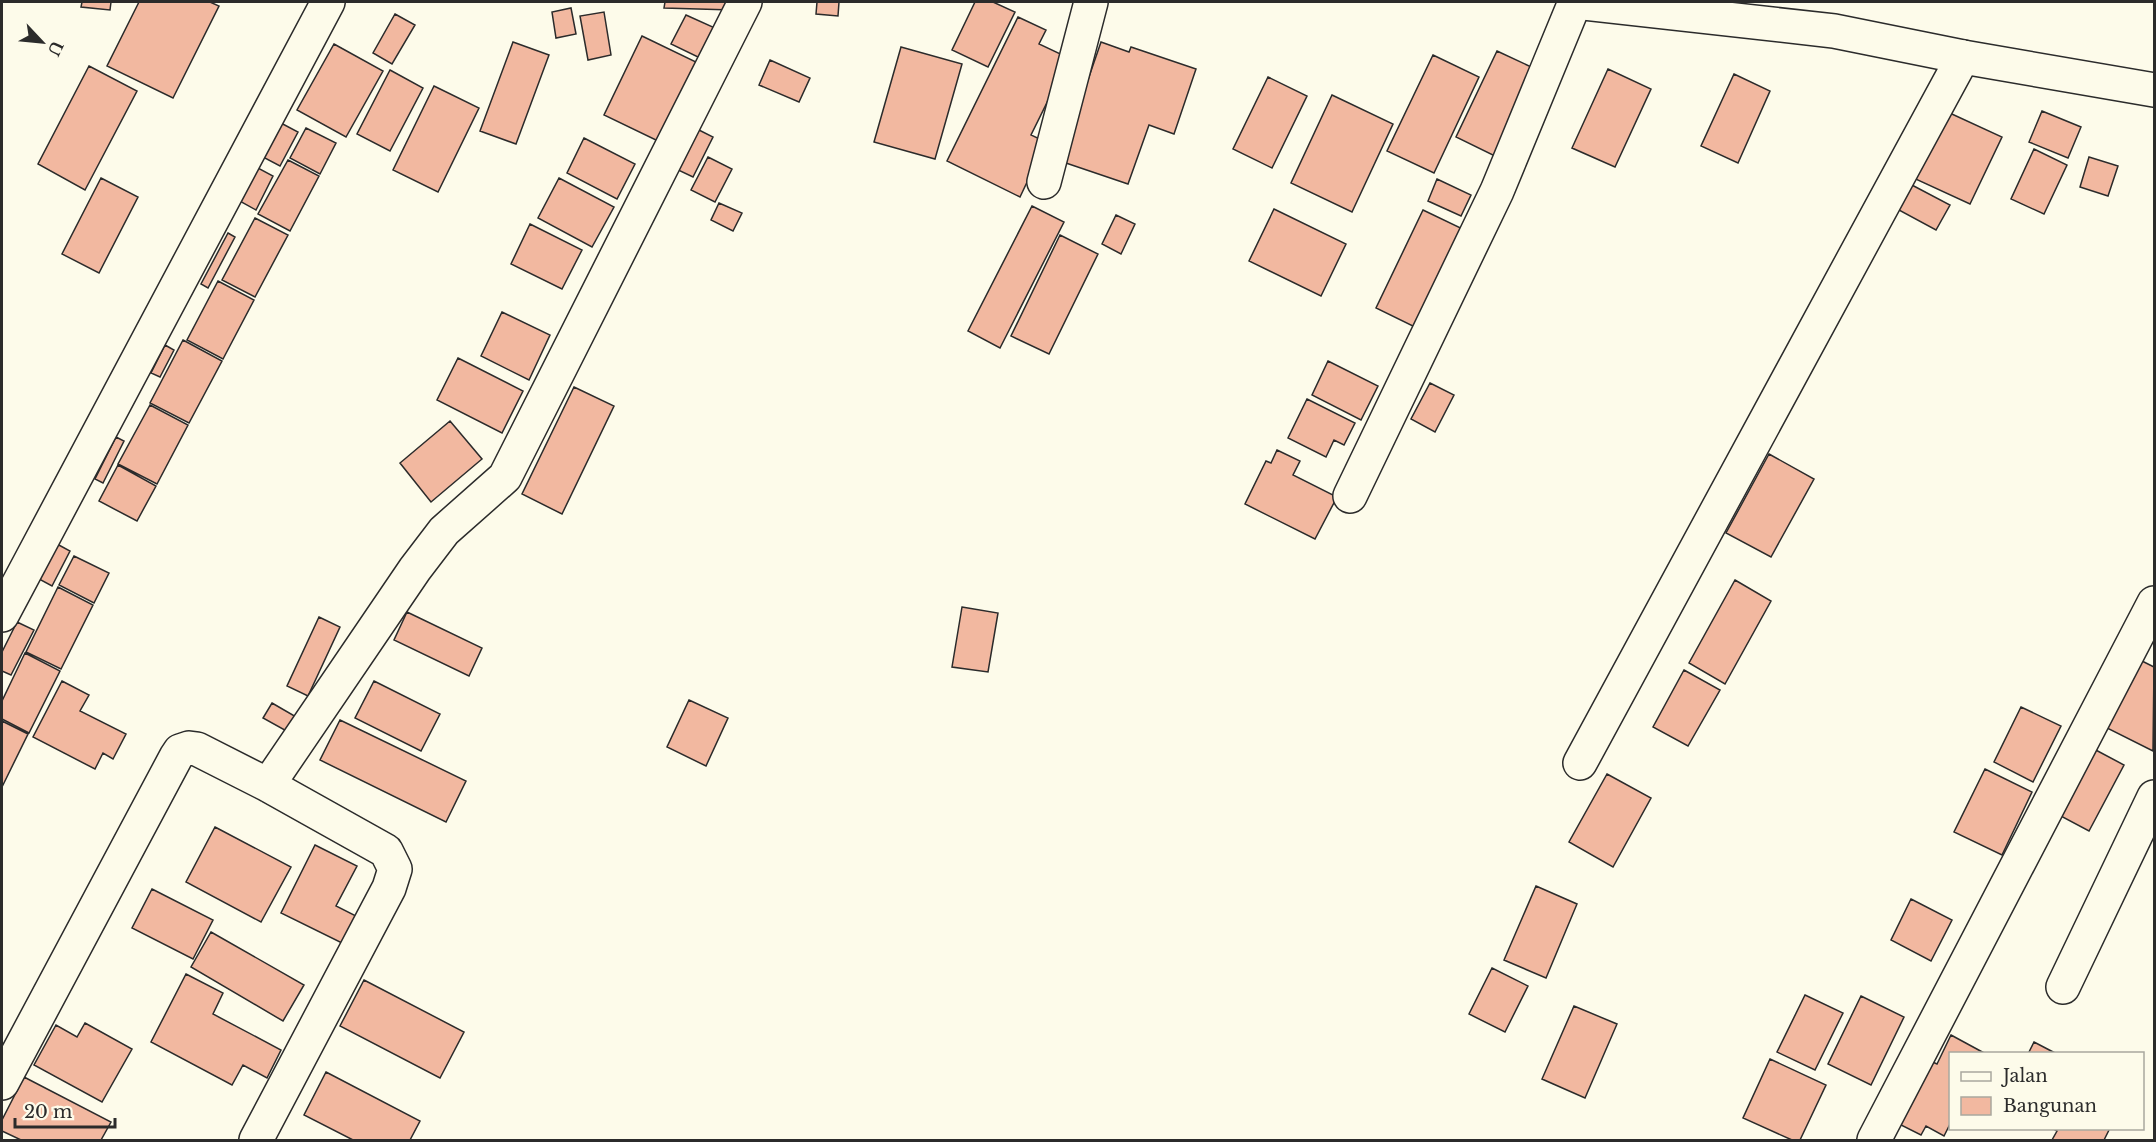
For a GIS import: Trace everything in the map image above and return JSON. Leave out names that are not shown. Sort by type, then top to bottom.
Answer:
[{"type":"street","points":[[2,615],[328,2]]},
{"type":"street","points":[[267,785],[415,569],[444,531],[505,477],[745,2]]},
{"type":"street","points":[[1044,182],[1091,2]]},
{"type":"street","points":[[1350,496],[1497,191],[1575,2],[1834,31],[1963,57],[2154,90]]},
{"type":"street","points":[[1580,763],[1963,57]]},
{"type":"street","points":[[1874,1140],[2154,603]]},
{"type":"street","points":[[2,1083],[180,751],[189,748],[198,749],[386,851],[395,869],[389,888],[256,1140]]},
{"type":"street","points":[[2063,987],[2154,797]]},
{"type":"building","points":[[82,2],[111,2],[110,10],[81,7]]},
{"type":"building","points":[[139,2],[210,2],[219,6],[173,98],[107,66]]},
{"type":"building","points":[[665,2],[732,2],[732,10],[664,8]]},
{"type":"building","points":[[817,2],[839,2],[838,16],[816,14]]},
{"type":"building","points":[[975,2],[993,2],[1015,12],[988,67],[952,50]]},
{"type":"building","points":[[571,8],[576,34],[556,38],[552,12]]},
{"type":"building","points":[[604,12],[611,55],[588,60],[580,16]]},
{"type":"building","points":[[395,14],[415,25],[392,64],[373,53]]},
{"type":"building","points":[[686,15],[715,28],[700,58],[671,44]]},
{"type":"building","points":[[1018,17],[1046,30],[1039,44],[1069,58],[1031,135],[1046,142],[1020,197],[947,161]]},
{"type":"building","points":[[642,36],[696,62],[658,141],[604,115]]},
{"type":"building","points":[[513,42],[549,55],[516,144],[480,131]]},
{"type":"building","points":[[1101,42],[1129,52],[1131,47],[1196,69],[1174,134],[1149,125],[1128,184],[1060,161]]},
{"type":"building","points":[[334,44],[383,71],[346,137],[297,110]]},
{"type":"building","points":[[901,47],[962,64],[935,159],[874,142]]},
{"type":"building","points":[[1497,51],[1542,72],[1501,159],[1456,137]]},
{"type":"building","points":[[1433,55],[1479,77],[1434,173],[1387,151]]},
{"type":"building","points":[[770,60],[810,78],[799,102],[759,85]]},
{"type":"building","points":[[89,66],[137,91],[85,190],[38,164]]},
{"type":"building","points":[[1608,69],[1651,89],[1615,167],[1572,148]]},
{"type":"building","points":[[390,70],[423,88],[390,151],[357,134]]},
{"type":"building","points":[[1734,74],[1770,91],[1738,163],[1701,146]]},
{"type":"building","points":[[1268,77],[1307,96],[1272,168],[1233,149]]},
{"type":"building","points":[[434,86],[479,108],[438,192],[393,170]]},
{"type":"building","points":[[1332,95],[1393,124],[1352,212],[1291,183]]},
{"type":"building","points":[[1941,109],[2002,137],[1970,204],[1909,176]]},
{"type":"building","points":[[2042,111],[2081,127],[2068,158],[2029,142]]},
{"type":"building","points":[[279,122],[298,132],[280,166],[261,156]]},
{"type":"building","points":[[306,128],[336,143],[320,174],[290,158]]},
{"type":"building","points":[[695,128],[713,137],[693,177],[676,169]]},
{"type":"building","points":[[584,138],[635,164],[617,199],[567,173]]},
{"type":"building","points":[[2034,149],[2067,165],[2044,214],[2011,199]]},
{"type":"building","points":[[708,157],[732,169],[715,202],[691,190]]},
{"type":"building","points":[[2089,157],[2118,166],[2108,196],[2080,187]]},
{"type":"building","points":[[288,160],[319,176],[290,231],[258,214]]},
{"type":"building","points":[[254,166],[273,176],[256,210],[236,199]]},
{"type":"building","points":[[101,178],[138,197],[99,273],[62,254]]},
{"type":"building","points":[[559,178],[614,207],[592,247],[538,218]]},
{"type":"building","points":[[1437,179],[1471,195],[1461,216],[1428,201]]},
{"type":"building","points":[[1910,184],[1950,205],[1936,230],[1897,209]]},
{"type":"building","points":[[719,203],[742,213],[733,231],[711,220]]},
{"type":"building","points":[[1032,206],[1064,222],[1000,348],[968,331]]},
{"type":"building","points":[[1274,209],[1346,244],[1321,296],[1249,261]]},
{"type":"building","points":[[1423,210],[1469,232],[1421,330],[1376,308]]},
{"type":"building","points":[[1116,215],[1135,224],[1121,254],[1102,244]]},
{"type":"building","points":[[255,218],[288,235],[255,297],[222,280]]},
{"type":"building","points":[[530,224],[582,250],[562,289],[511,264]]},
{"type":"building","points":[[228,233],[235,237],[208,288],[201,284]]},
{"type":"building","points":[[1060,235],[1098,254],[1049,354],[1011,336]]},
{"type":"building","points":[[218,281],[254,300],[223,359],[187,340]]},
{"type":"building","points":[[502,312],[550,335],[529,380],[481,356]]},
{"type":"building","points":[[183,340],[222,361],[189,423],[150,403]]},
{"type":"building","points":[[165,345],[174,350],[160,377],[151,373]]},
{"type":"building","points":[[458,358],[523,391],[502,433],[437,400]]},
{"type":"building","points":[[1328,361],[1378,386],[1361,420],[1312,395]]},
{"type":"building","points":[[1430,383],[1454,395],[1435,432],[1411,419]]},
{"type":"building","points":[[574,387],[614,406],[562,514],[522,494]]},
{"type":"building","points":[[1307,399],[1355,423],[1344,445],[1334,440],[1326,457],[1288,438]]},
{"type":"building","points":[[150,405],[188,425],[157,484],[118,464]]},
{"type":"building","points":[[450,421],[482,459],[431,502],[400,463]]},
{"type":"building","points":[[116,437],[124,441],[103,483],[95,479]]},
{"type":"building","points":[[1277,450],[1300,461],[1293,475],[1337,497],[1315,539],[1245,504],[1266,461],[1271,463]]},
{"type":"building","points":[[1769,454],[1814,479],[1771,557],[1726,533]]},
{"type":"building","points":[[118,465],[156,486],[137,521],[99,501]]},
{"type":"building","points":[[57,544],[70,551],[52,586],[39,579]]},
{"type":"building","points":[[74,556],[109,573],[94,603],[59,585]]},
{"type":"building","points":[[1735,580],[1771,601],[1725,684],[1689,663]]},
{"type":"building","points":[[58,587],[93,605],[61,669],[26,652]]},
{"type":"building","points":[[962,607],[998,613],[988,672],[952,667]]},
{"type":"building","points":[[407,612],[482,648],[469,676],[394,640]]},
{"type":"building","points":[[319,617],[340,627],[308,696],[287,686]]},
{"type":"building","points":[[17,622],[34,630],[11,675],[2,671],[2,652]]},
{"type":"building","points":[[25,653],[60,671],[29,733],[2,719],[2,701]]},
{"type":"building","points":[[2136,658],[2154,667],[2153,751],[2103,726]]},
{"type":"building","points":[[1684,670],[1720,690],[1688,746],[1653,727]]},
{"type":"building","points":[[62,681],[89,695],[80,711],[126,734],[113,759],[103,753],[95,769],[33,737]]},
{"type":"building","points":[[374,681],[440,714],[421,751],[355,718]]},
{"type":"building","points":[[689,700],[728,718],[706,766],[667,747]]},
{"type":"building","points":[[272,703],[298,718],[290,733],[263,718]]},
{"type":"building","points":[[2021,707],[2061,726],[2033,782],[1994,762]]},
{"type":"building","points":[[340,720],[466,781],[446,822],[320,760]]},
{"type":"building","points":[[2,721],[28,734],[2,787]]},
{"type":"building","points":[[2092,748],[2124,765],[2089,831],[2057,814]]},
{"type":"building","points":[[1985,769],[2032,792],[2002,855],[1954,832]]},
{"type":"building","points":[[1607,774],[1651,798],[1613,867],[1569,842]]},
{"type":"building","points":[[215,827],[291,867],[261,922],[186,882]]},
{"type":"building","points":[[315,845],[357,866],[336,906],[358,917],[344,944],[281,913]]},
{"type":"building","points":[[1536,886],[1577,904],[1546,978],[1504,960]]},
{"type":"building","points":[[152,889],[213,920],[193,959],[132,928]]},
{"type":"building","points":[[1911,899],[1952,920],[1931,961],[1891,940]]},
{"type":"building","points":[[211,932],[304,985],[283,1021],[191,967]]},
{"type":"building","points":[[1492,968],[1528,986],[1505,1032],[1469,1014]]},
{"type":"building","points":[[186,974],[223,993],[213,1014],[281,1050],[267,1078],[243,1065],[232,1085],[151,1042]]},
{"type":"building","points":[[364,980],[464,1032],[440,1078],[340,1026]]},
{"type":"building","points":[[1805,995],[1843,1013],[1815,1070],[1777,1052]]},
{"type":"building","points":[[1861,996],[1904,1017],[1871,1085],[1828,1064]]},
{"type":"building","points":[[1574,1006],[1617,1024],[1585,1098],[1542,1079]]},
{"type":"building","points":[[85,1023],[132,1049],[102,1102],[34,1065],[56,1025],[77,1037]]},
{"type":"building","points":[[1951,1035],[1982,1052],[1949,1052],[1949,1126],[1944,1136],[1926,1126],[1921,1135],[1893,1121],[1926,1059],[1937,1064]]},
{"type":"building","points":[[2034,1042],[2053,1052],[2029,1052]]},
{"type":"building","points":[[1770,1059],[1826,1085],[1800,1140],[1792,1140],[1743,1118]]},
{"type":"building","points":[[326,1072],[420,1121],[410,1140],[353,1140],[304,1115]]},
{"type":"building","points":[[24,1077],[111,1122],[101,1140],[21,1140],[2,1131],[2,1120]]},
{"type":"building","points":[[2055,1130],[2109,1130],[2104,1140],[2052,1140],[2057,1131]]}]
